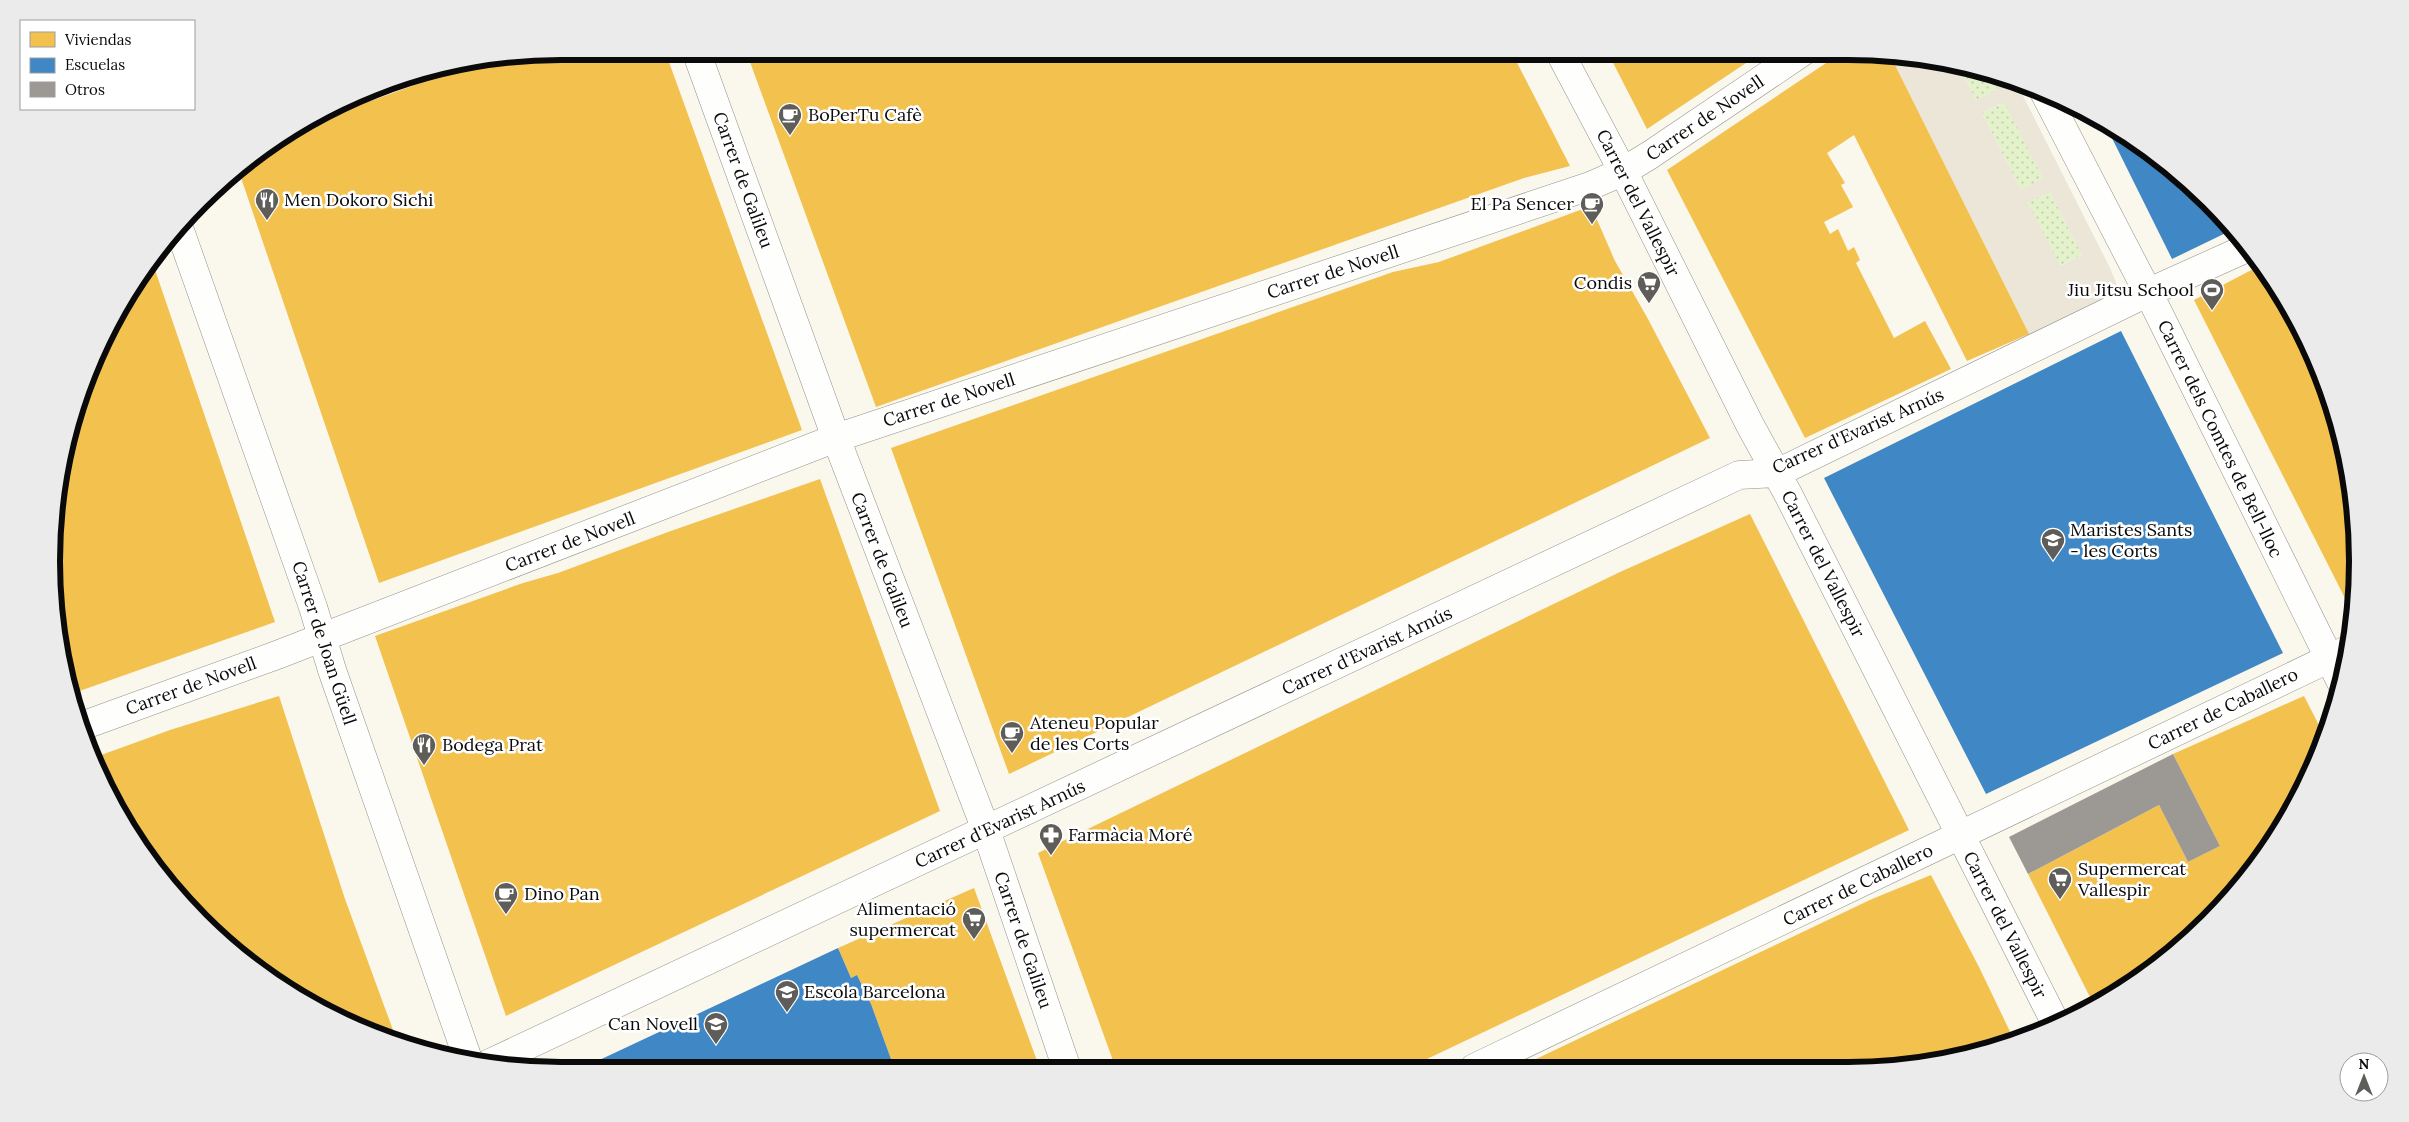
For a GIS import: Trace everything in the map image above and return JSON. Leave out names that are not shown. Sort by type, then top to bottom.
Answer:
[{"type":"street","name":"Carrer de Galileu","points":[[699,60],[836,438],[986,830],[1066,1062]]},
{"type":"street","name":"Carrer del Vallespir","points":[[1564,60],[1750,425],[1776,472],[2053,1018]]},
{"type":"street","name":"Carrer de Novell","points":[[88,724],[324,637],[836,438],[1580,190],[1622,172],[1790,60]]},
{"type":"street","name":"Carrer dels Comtes de Bell-lloc","points":[[2049,102],[2147,293],[2339,654]]},
{"type":"street","name":"Carrer de Joan Güell","points":[[181,234],[324,637],[335,679],[465,1052]]},
{"type":"street","name":"Carrer d'Evarist Arnús","points":[[500,1058],[1740,475],[1776,472],[2147,293],[2241,251]]},
{"type":"street","name":"Carrer de Caballero","points":[[1487,1062],[2339,654]]},
{"type":"green space","points":[[1962,74],[1995,82],[1998,89],[1976,100]]},
{"type":"green space","points":[[2005,102],[2043,178],[2021,190],[1982,113]]},
{"type":"green space","points":[[2050,191],[2082,255],[2059,266],[2028,203]]},
{"type":"shaded area","points":[[1894,62],[1962,74],[1976,100],[1998,89],[1995,82],[2021,91],[2110,268],[2117,285],[2118,295],[2032,342]],"holes":[[[2004,102],[2043,178],[2021,190],[1982,113]],[[2050,192],[2082,255],[2060,266],[2028,203]]]},
{"type":"building: Viviendas","points":[[561,60],[668,60],[802,430],[379,583],[241,176],[283,144],[336,113],[447,74],[496,64]]},
{"type":"building: Viviendas","points":[[749,60],[1516,60],[1570,166],[1524,178],[876,407]]},
{"type":"building: Viviendas","points":[[1612,60],[1750,60],[1647,129]]},
{"type":"building: Viviendas","points":[[1831,60],[1894,62],[2029,334],[1967,361],[1854,135],[1827,153],[1845,183],[1841,185],[1853,207],[1824,222],[1830,234],[1838,229],[1848,251],[1854,247],[1860,260],[1856,263],[1894,338],[1925,321],[1951,369],[1805,438],[1667,170]]},
{"type":"building: Viviendas","points":[[1591,206],[1615,261],[1648,319],[1710,438],[1009,774],[891,448],[1393,272],[1439,262]]},
{"type":"building: Viviendas","points":[[155,269],[275,622],[77,692],[64,626],[61,594],[61,528],[70,463],[77,431],[98,369],[127,310]]},
{"type":"building: Viviendas","points":[[2254,269],[2282,311],[2297,339],[2311,369],[2322,400],[2332,431],[2339,463],[2348,528],[2347,603],[2194,300]]},
{"type":"building: Viviendas","points":[[820,479],[940,811],[506,1016],[375,636]]},
{"type":"building: Viviendas","points":[[1750,514],[1909,830],[1421,1062],[1113,1062],[1038,853],[1620,572]]},
{"type":"building: Viviendas","points":[[279,696],[345,899],[394,1033],[369,1024],[310,995],[256,958],[231,938],[184,891],[144,839],[127,812],[99,756],[170,730]]},
{"type":"building: Viviendas","points":[[2304,696],[2320,727],[2311,753],[2282,812],[2265,839],[2225,891],[2178,938],[2126,978],[2091,999],[2028,874],[2159,805],[2188,862],[2220,846],[2173,754]]},
{"type":"building: Viviendas","points":[[1931,875],[2011,1034],[1978,1045],[1946,1052],[1881,1061],[1530,1062],[1872,899]]},
{"type":"building: Viviendas","points":[[974,888],[1037,1062],[892,1062],[871,1004],[857,975],[851,978],[838,948]]},
{"type":"building: Escuelas","points":[[2110,134],[2126,144],[2178,184],[2226,233],[2172,259]]},
{"type":"building: Escuelas","name":"Maristes Sants - les Corts","points":[[2121,331],[2283,653],[1986,794],[1824,478]]},
{"type":"building: Escuelas","name":"Escola Barcelona","points":[[838,948],[851,978],[857,975],[871,1004],[892,1062],[595,1062]]},
{"type":"building: Otros","points":[[2173,754],[2220,846],[2188,862],[2159,805],[2028,874],[2009,837]]},
{"type":"place","name":"BoPerTu Cafè","points":[[790,136]]},
{"type":"place","name":"Men Dokoro Sichi","points":[[267,221]]},
{"type":"place","name":"El Pa Sencer","points":[[1592,225]]},
{"type":"place","name":"Condis","points":[[1649,304]]},
{"type":"place","name":"Jiu Jitsu School","points":[[2212,311]]},
{"type":"place","name":"Maristes Sants - les Corts","points":[[2053,561]]},
{"type":"place","name":"Ateneu Popular de les Corts","points":[[1012,754]]},
{"type":"place","name":"Bodega Prat","points":[[424,766]]},
{"type":"place","name":"Farmàcia Moré","points":[[1051,856]]},
{"type":"place","name":"Supermercat Vallespir","points":[[2060,900]]},
{"type":"place","name":"Dino Pan","points":[[506,915]]},
{"type":"place","name":"Alimentació supermercat","points":[[974,940]]},
{"type":"place","name":"Escola Barcelona","points":[[787,1013]]},
{"type":"place","name":"Can Novell","points":[[716,1045]]}]
